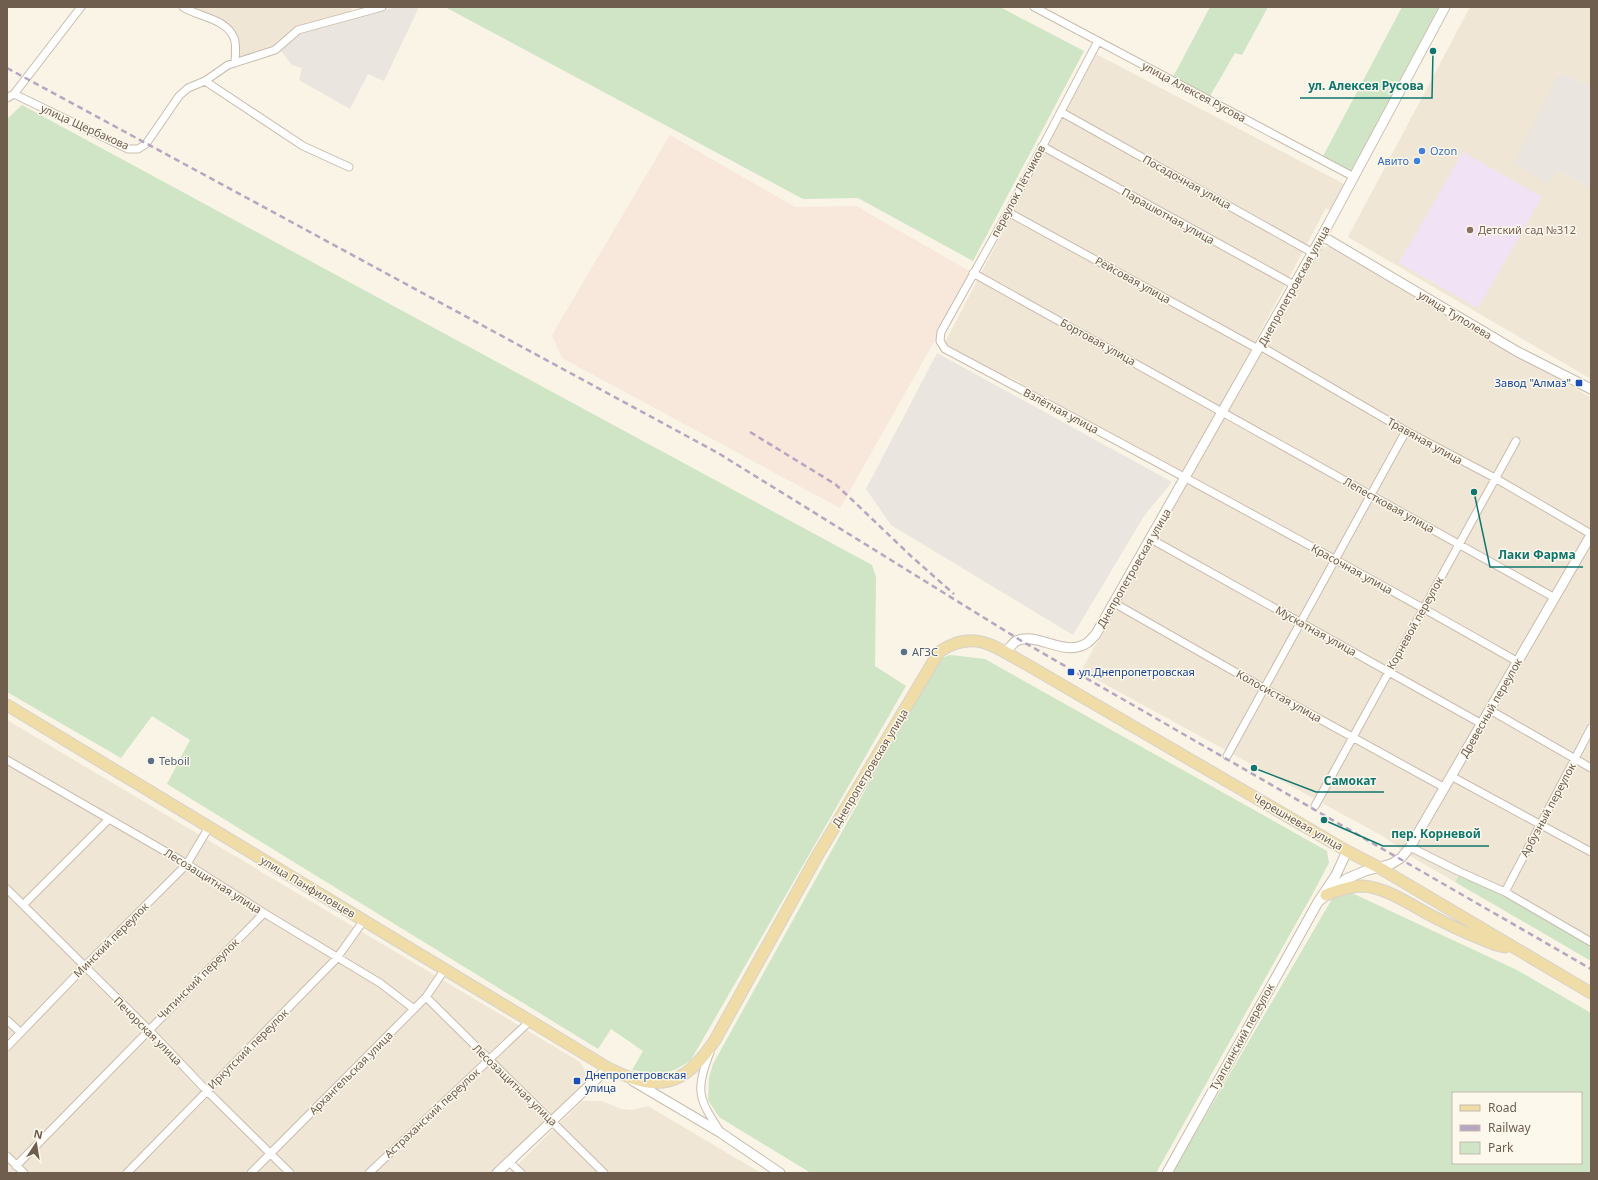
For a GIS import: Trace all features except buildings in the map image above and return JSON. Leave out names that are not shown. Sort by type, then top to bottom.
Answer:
[{"type":"main road","name":"Днепропетровская улица","points":[[608,1068],[629,1078],[649,1082],[668,1082],[682,1077],[704,1056],[715,1040],[816,858],[939,652],[951,644],[974,640],[990,644],[1005,652]]},
{"type":"main road","name":"Черешневая улица","points":[[1005,652],[1347,851],[1378,867],[1591,993]]},
{"type":"main road","name":"улица Панфиловцев","points":[[7,705],[608,1068]]},
{"type":"main road","points":[[1322,899],[1341,890],[1353,887],[1361,886],[1379,889],[1474,936],[1496,945],[1515,948]]},
{"type":"street","points":[[10,96],[81,7]]},
{"type":"street","points":[[183,7],[225,27],[234,38],[235,63]]},
{"type":"street","name":"улица Щербакова","points":[[10,96],[128,149],[138,149],[146,144],[179,96],[188,88],[205,81],[228,65],[276,50],[298,30],[382,7]]},
{"type":"street","name":"улица Алексея Русова","points":[[1034,7],[1354,177]]},
{"type":"street","name":"Днепропетровская улица","points":[[1005,652],[1016,641],[1020,640],[1031,639],[1060,647],[1074,647],[1087,644],[1096,634],[1313,253],[1445,7]]},
{"type":"street","name":"переулок Лётчиков","points":[[940,341],[941,332],[1008,212],[1098,41]]},
{"type":"street","points":[[205,81],[303,146],[348,167]]},
{"type":"street","name":"Посадочная улица","points":[[1061,112],[1313,253]]},
{"type":"street","name":"Парашютная улица","points":[[1042,146],[1294,285]]},
{"type":"street","name":"Рейсовая улица","points":[[1008,212],[1259,347]]},
{"type":"street","name":"улица Туполева","points":[[1322,236],[1518,352],[1591,389]]},
{"type":"street","name":"Бортовая улица","points":[[973,273],[1223,412]]},
{"type":"street","name":"Взлётная улица","points":[[940,341],[945,349],[1186,477]]},
{"type":"street","name":"Травяная улица","points":[[1259,347],[1406,431],[1495,478],[1591,535]]},
{"type":"street","name":"Лепестковая улица","points":[[1223,412],[1555,598]]},
{"type":"street","points":[[1227,756],[1406,431]]},
{"type":"street","name":"Корневой переулок","points":[[1315,806],[1352,736],[1516,441]]},
{"type":"street","name":"Красочная улица","points":[[1186,477],[1424,608],[1518,662]]},
{"type":"street","name":"Древесный переулок","points":[[1378,867],[1391,864],[1401,858],[1410,847],[1591,535]]},
{"type":"street","name":"Мускатная улица","points":[[1151,539],[1482,724]]},
{"type":"street","name":"Колосистая улица","points":[[1114,603],[1265,689],[1445,788]]},
{"type":"street","points":[[1490,710],[1591,768]]},
{"type":"street","name":"Арбузный переулок","points":[[1505,892],[1591,728]]},
{"type":"street","name":"Лесозащитная улица","points":[[7,760],[187,864],[264,913],[380,983],[414,1009]]},
{"type":"street","points":[[1451,776],[1591,852]]},
{"type":"street","points":[[23,905],[109,820]]},
{"type":"street","name":"Минский переулок","points":[[7,1047],[20,1032],[187,864],[209,827]]},
{"type":"street","points":[[1410,847],[1505,892],[1591,942]]},
{"type":"street","name":"Туапсинский переулок","points":[[1167,1173],[1336,875],[1347,851]]},
{"type":"street","name":"Туапсинский переулок","points":[[1322,899],[1346,879],[1378,867]]},
{"type":"street","name":"Печорская улица","points":[[7,889],[290,1173]]},
{"type":"street","name":"Читинский переулок","points":[[16,1166],[264,913]]},
{"type":"street","name":"Иркутский переулок","points":[[127,1173],[337,958],[364,920]]},
{"type":"street","name":"Архангельская улица","points":[[251,1173],[426,997],[445,969]]},
{"type":"street","name":"Лесозащитная улица","points":[[426,997],[488,1060],[552,1120],[604,1173]]},
{"type":"street","points":[[7,1020],[20,1032]]},
{"type":"street","name":"Астраханский переулок","points":[[369,1173],[530,1020]]},
{"type":"street","points":[[715,1040],[700,1083],[700,1094],[705,1106],[721,1133]]},
{"type":"street","points":[[497,1173],[608,1068]]},
{"type":"street","points":[[629,1078],[721,1133],[776,1172]]},
{"type":"street","points":[[7,1156],[24,1173]]},
{"type":"street","points":[[509,1162],[521,1173]]},
{"type":"shaded area","points":[[185,7],[352,7],[351,12],[301,26],[274,47],[237,61],[236,35]]},
{"type":"shaded area","points":[[397,7],[419,7],[384,81],[368,74],[350,109],[299,80],[302,68],[292,65],[281,51],[297,35]]},
{"type":"shaded area","points":[[1470,7],[1591,7],[1591,86],[1558,73],[1557,170],[1587,186],[1591,190],[1591,379],[1348,237]]},
{"type":"shaded area","points":[[1096,54],[1346,185],[1330,210],[1326,208],[1185,474],[1019,385],[1019,382],[1008,376],[1005,379],[953,351],[954,348],[944,344]]},
{"type":"shaded area","points":[[1559,73],[1591,86],[1591,190],[1587,186],[1557,170],[1548,184],[1514,163]]},
{"type":"shaded area","points":[[670,135],[795,207],[856,206],[973,273],[840,508],[562,358],[552,335]]},
{"type":"shaded area","name":"Детский сад №312","points":[[1463,152],[1542,197],[1478,308],[1399,263]]},
{"type":"shaded area","points":[[1322,247],[1332,247],[1351,255],[1591,398],[1591,941],[1461,869],[1455,882],[1405,853],[1386,838],[1081,671],[1291,297]]},
{"type":"shaded area","points":[[937,353],[1172,482],[1144,516],[1073,635],[891,525],[866,489]]},
{"type":"shaded area","points":[[7,720],[580,1062],[586,1077],[582,1085],[490,1173],[7,1173]]},
{"type":"shaded area","points":[[582,1101],[602,1101],[621,1109],[632,1110],[648,1106],[761,1173],[509,1173]]},
{"type":"green space","points":[[445,7],[1000,7],[1084,51],[973,261],[858,198],[803,199]]},
{"type":"green space","points":[[1210,7],[1268,7],[1242,55],[1235,53],[1210,96],[1172,79]]},
{"type":"green space","points":[[1402,7],[1439,7],[1350,173],[1322,158]]},
{"type":"green space","points":[[22,105],[872,565],[876,577],[875,666],[906,686],[691,1060],[675,1070],[663,1074],[632,1070],[643,1051],[611,1029],[598,1049],[167,784],[190,740],[152,716],[121,758],[7,692],[7,119]]},
{"type":"green space","points":[[950,655],[985,659],[1327,851],[1329,863],[1156,1173],[811,1173],[719,1117],[708,1100],[709,1078],[713,1064],[938,659]]},
{"type":"green space","points":[[1462,869],[1591,941],[1591,961],[1455,882]]},
{"type":"green space","points":[[1339,887],[1517,970],[1591,1013],[1591,1173],[1172,1173]]},
{"type":"railway","points":[[7,68],[718,453],[1020,640],[1591,969]]},
{"type":"railway","points":[[750,432],[835,484],[912,557],[954,594]]},
{"type":"place","name":"ул. Алексея Русова","points":[[1433,51]]},
{"type":"place","name":"Ozon","points":[[1422,151]]},
{"type":"place","name":"Авито","points":[[1417,161]]},
{"type":"place","name":"Детский сад №312","points":[[1470,230]]},
{"type":"place","name":"Завод \"Алмаз\"","points":[[1579,383]]},
{"type":"place","name":"Лаки Фарма","points":[[1474,492]]},
{"type":"place","name":"АГЗС","points":[[904,652]]},
{"type":"place","name":"ул.Днепропетровская","points":[[1071,672]]},
{"type":"place","name":"Teboil","points":[[151,761]]},
{"type":"place","name":"Самокат","points":[[1254,768]]},
{"type":"place","name":"пер. Корневой","points":[[1324,820]]},
{"type":"place","name":"Днепропетровская улица","points":[[577,1081]]}]
